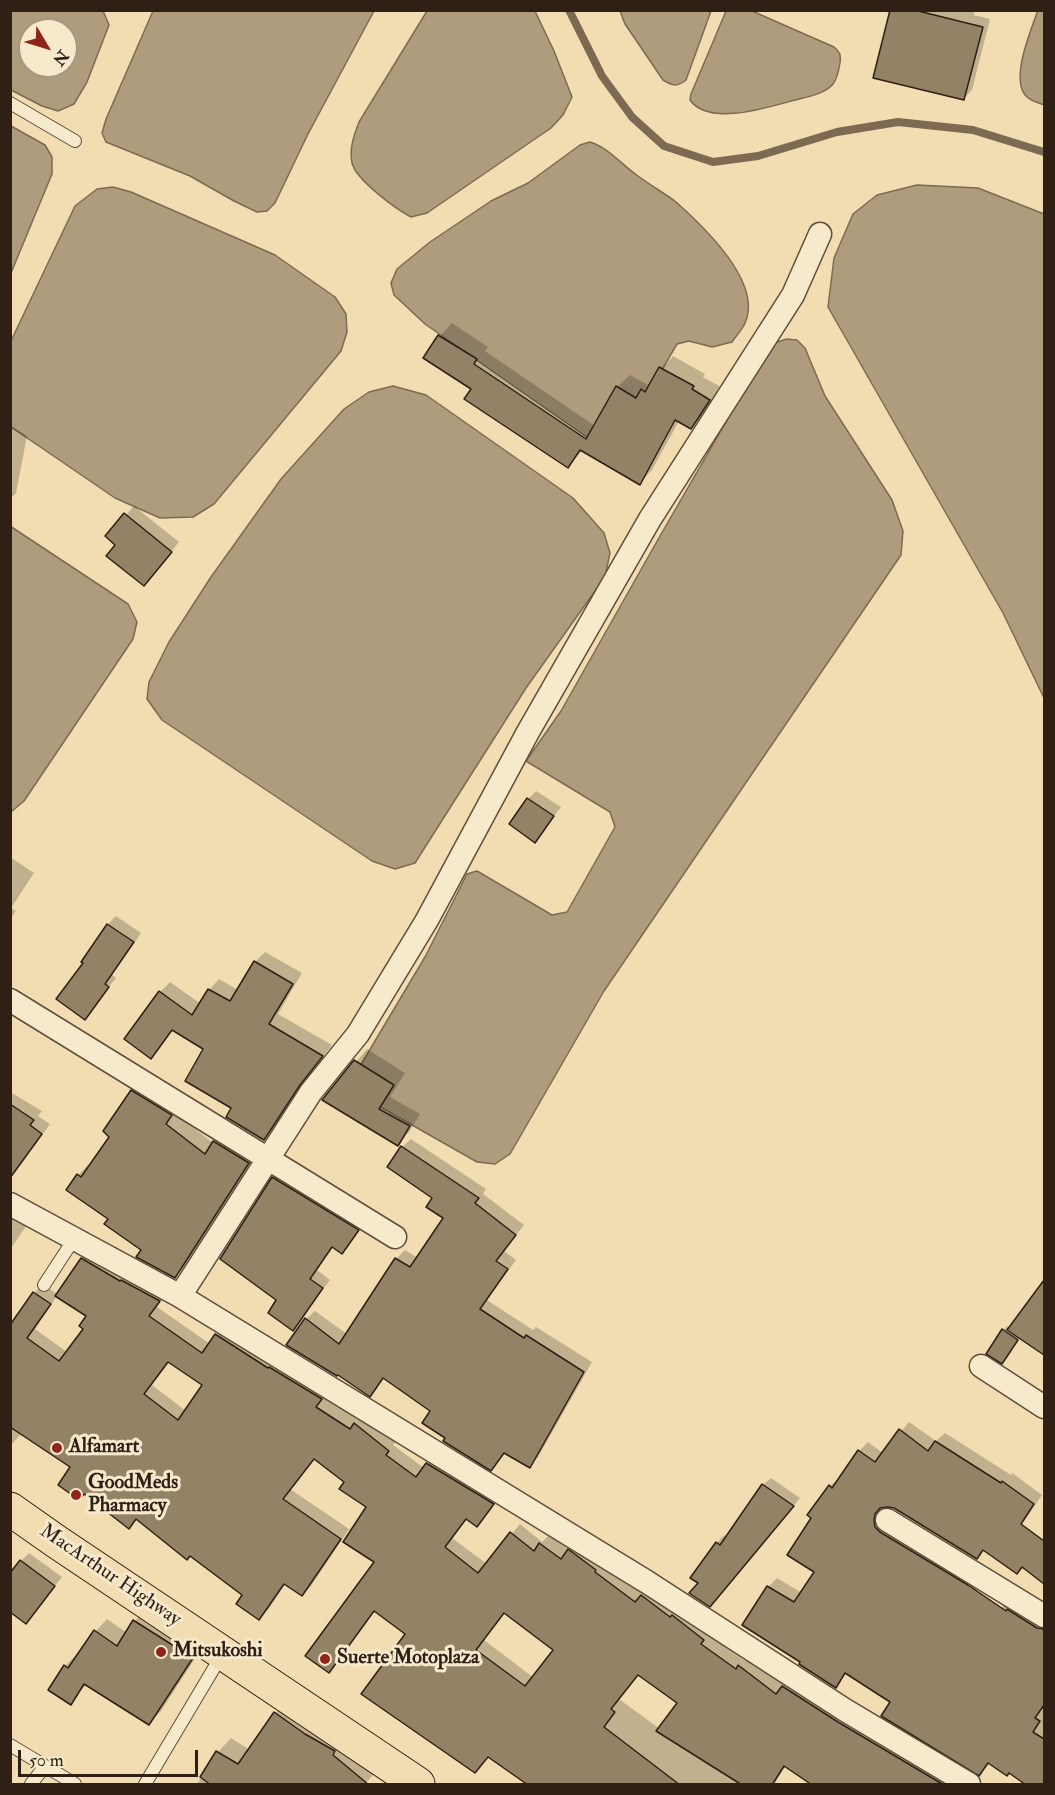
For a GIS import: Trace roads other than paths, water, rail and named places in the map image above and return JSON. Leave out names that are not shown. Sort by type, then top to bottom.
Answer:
[{"type":"highway","name":"MacArthur Highway","points":[[14,1518],[57,1542],[418,1785]]},
{"type":"street","points":[[180,1296],[311,1092],[358,1034],[427,920],[528,732],[650,519],[793,295],[820,234]]},
{"type":"street","points":[[10,1000],[395,1237]]},
{"type":"street","points":[[10,1204],[180,1296],[637,1577],[845,1710],[969,1785]]},
{"type":"street","points":[[981,1366],[1044,1407]]},
{"type":"street","points":[[887,1520],[1044,1616]]},
{"type":"lane","points":[[10,103],[75,141]]},
{"type":"lane","points":[[44,1285],[74,1239]]},
{"type":"lane","points":[[145,1785],[223,1652]]},
{"type":"lane","points":[[10,1745],[75,1785]]},
{"type":"lane","points":[[32,1785],[45,1766]]},
{"type":"waterway","points":[[569,10],[602,76],[632,117],[664,146],[713,162],[758,156],[837,132],[898,122],[973,130],[1044,152]]},
{"type":"place","name":"Alfamart","points":[[57,1448]]},
{"type":"place","name":"GoodMeds Pharmacy","points":[[76,1495]]},
{"type":"place","name":"Mitsukoshi","points":[[161,1652]]},
{"type":"place","name":"Suerte Motoplaza","points":[[325,1659]]}]
